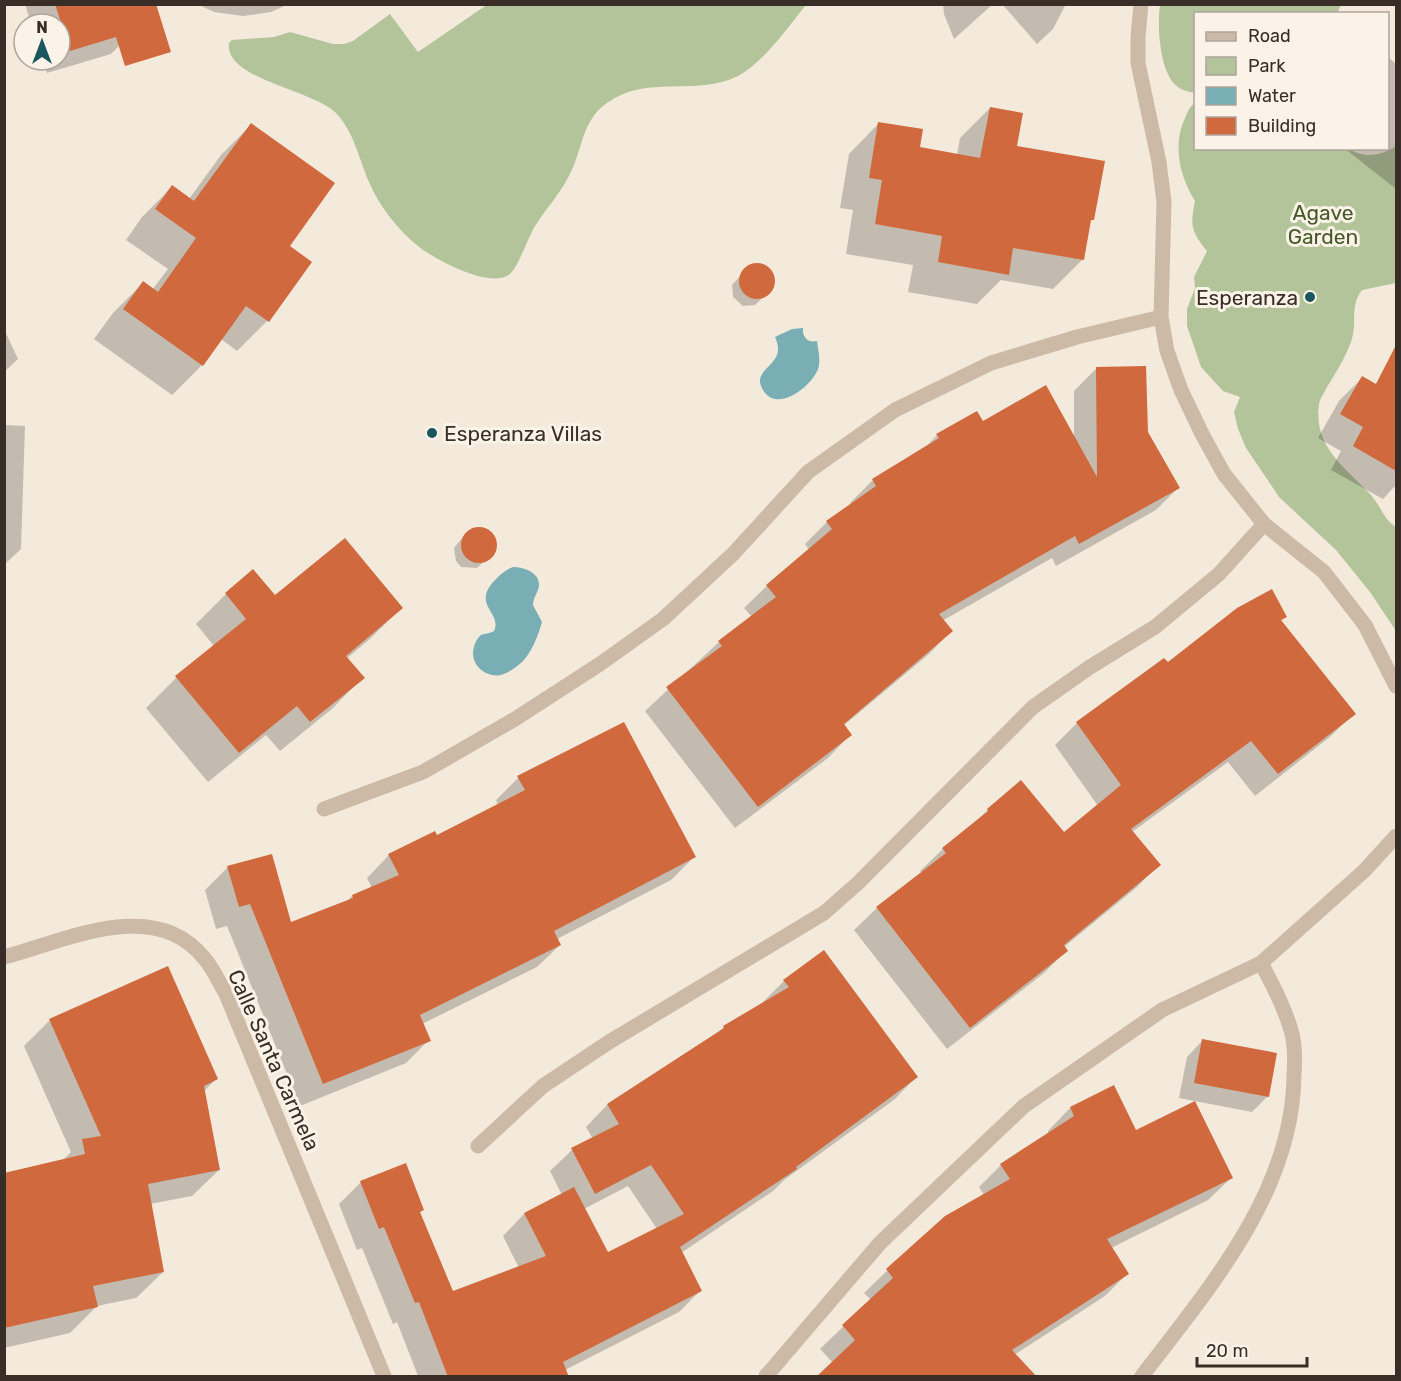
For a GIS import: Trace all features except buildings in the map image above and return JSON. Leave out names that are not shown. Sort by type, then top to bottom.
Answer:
[{"type":"street","points":[[1141,4],[1138,63],[1159,162],[1164,202],[1161,317],[1167,351],[1181,390],[1224,474],[1264,524],[1324,572],[1365,625],[1396,686]]},
{"type":"street","points":[[324,809],[423,772],[514,719],[606,660],[663,619],[725,562],[808,472],[895,410],[991,363],[1077,337],[1161,317]]},
{"type":"street","points":[[478,1146],[543,1086],[609,1042],[824,913],[858,884],[1033,707],[1090,667],[1155,627],[1219,574],[1264,524]]},
{"type":"street","points":[[766,1377],[879,1243],[1024,1106],[1162,1010],[1261,963],[1364,871],[1396,836]]},
{"type":"street","name":"Calle Santa Carmela","points":[[4,957],[93,931],[128,926],[161,930],[177,936],[190,944],[204,958],[226,994],[384,1377]]},
{"type":"street","points":[[1142,1377],[1221,1272],[1264,1193],[1286,1135],[1294,1098],[1295,1064],[1292,1031],[1261,963]]},
{"type":"green space","points":[[488,4],[806,5],[767,53],[738,76],[705,85],[638,90],[622,94],[600,109],[589,123],[570,173],[535,226],[513,270],[501,278],[490,278],[477,276],[449,265],[411,240],[396,225],[378,200],[352,137],[336,113],[309,97],[272,83],[240,66],[231,55],[229,43],[232,40],[274,37],[290,32],[333,44],[344,44],[353,41],[390,14],[418,52]]},
{"type":"green space","points":[[1160,4],[1341,5],[1338,12],[1194,12],[1194,93],[1181,89],[1168,74],[1161,51]]},
{"type":"green space","name":"Esperanza","points":[[1194,104],[1194,150],[1352,150],[1360,154],[1372,155],[1396,146],[1396,283],[1362,290],[1358,296],[1351,342],[1320,400],[1318,419],[1326,444],[1333,455],[1371,495],[1388,520],[1396,527],[1396,631],[1370,592],[1336,550],[1279,497],[1246,448],[1238,429],[1234,412],[1240,397],[1223,391],[1201,367],[1187,326],[1187,309],[1195,288],[1194,277],[1207,251],[1193,228],[1195,201],[1185,182],[1178,150],[1181,128]]},
{"type":"water","points":[[803,328],[806,339],[817,341],[818,369],[809,383],[794,395],[777,399],[769,397],[760,382],[764,371],[777,355],[778,347],[775,337],[792,329]]},
{"type":"water","points":[[513,567],[526,569],[537,577],[539,586],[533,605],[542,622],[535,642],[524,660],[507,673],[489,674],[476,664],[474,647],[481,635],[494,631],[496,624],[486,602],[489,587],[501,574]]},
{"type":"place","name":"Esperanza","points":[[1310,297]]},
{"type":"place","name":"Esperanza Villas","points":[[432,433]]},
{"type":"park label","name":"Agave Garden","points":[[1323,224]]}]
